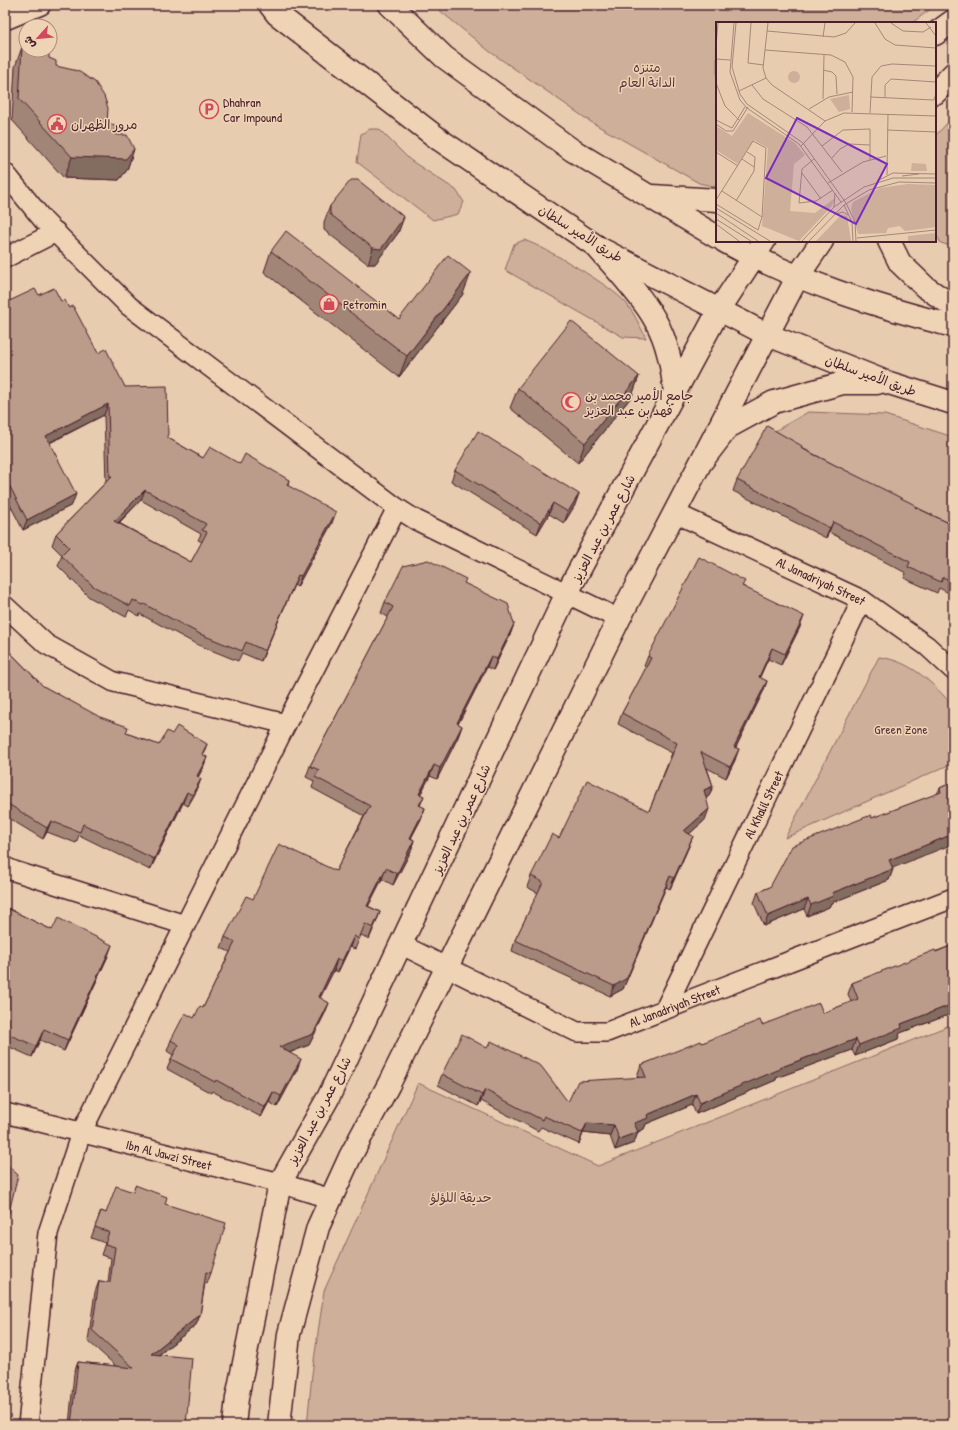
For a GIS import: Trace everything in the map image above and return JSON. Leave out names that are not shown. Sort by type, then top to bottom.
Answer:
[{"type":"street","points":[[5,20],[41,5]]},
{"type":"street","points":[[390,5],[444,57],[572,150],[716,236]]},
{"type":"street","name":"طريق الأمير سلطان","points":[[270,8],[440,140],[596,246],[768,335],[886,382],[953,403]]},
{"type":"street","points":[[936,33],[953,21]]},
{"type":"street","points":[[936,92],[953,74]]},
{"type":"street","points":[[5,173],[44,221],[129,306],[397,508],[416,520],[619,619]]},
{"type":"street","points":[[648,196],[716,200]]},
{"type":"street","points":[[5,258],[56,232]]},
{"type":"street","points":[[728,242],[758,249],[798,276],[905,314],[953,326]]},
{"type":"street","points":[[278,1425],[289,1334],[318,1227],[350,1157],[447,967],[619,619],[798,276],[821,242]]},
{"type":"street","points":[[890,242],[900,263],[925,287],[953,306]]},
{"type":"street","points":[[596,246],[655,319],[668,350],[673,368],[675,393]]},
{"type":"street","name":"شارع عمر بن عبد العزيز","points":[[234,1425],[237,1398],[280,1183],[328,1098],[402,945],[567,593],[719,310],[758,249]]},
{"type":"street","points":[[702,461],[728,427],[774,402],[843,383],[886,382]]},
{"type":"street","points":[[28,1425],[48,1233],[82,1133],[286,724],[397,508]]},
{"type":"street","name":"Al Janadriyah Street","points":[[675,513],[862,600],[927,646],[953,670]]},
{"type":"street","name":"Al Khalil Street","points":[[665,1009],[862,600]]},
{"type":"street","points":[[5,606],[46,644],[114,682],[286,724]]},
{"type":"street","points":[[5,867],[185,925]]},
{"type":"street","name":"Al Janadriyah Street","points":[[402,945],[577,1032],[607,1032],[953,898]]},
{"type":"street","name":"Ibn Al Jawzi Street","points":[[5,1113],[280,1183],[331,1199]]},
{"type":"green space","name":"متنزه الدانة العام","points":[[433,5],[936,5],[913,22],[716,22],[716,187],[699,183],[591,122],[489,51]]},
{"type":"green space","points":[[953,117],[953,247],[941,243],[936,235],[936,135]]},
{"type":"green space","points":[[370,129],[379,129],[410,160],[456,190],[464,202],[458,214],[433,220],[357,162],[361,134]]},
{"type":"green space","points":[[524,240],[547,250],[607,287],[626,303],[632,311],[646,338],[623,337],[505,270],[514,244]]},
{"type":"green space","points":[[808,412],[885,415],[953,437],[953,525],[768,435]]},
{"type":"green space","name":"Green Zone","points":[[879,657],[891,659],[911,668],[929,681],[953,706],[953,763],[785,838]]},
{"type":"green space","name":"حديقة اللؤلؤ","points":[[953,1024],[953,1425],[307,1425],[312,1374],[324,1291],[418,1083],[598,1166]]},
{"type":"building","points":[[21,58],[49,58],[56,61],[56,66],[78,71],[95,82],[104,96],[108,108],[107,123],[115,125],[116,135],[127,135],[134,149],[126,159],[72,157],[19,99]]},
{"type":"building","points":[[351,180],[358,180],[404,217],[381,249],[373,248],[330,214],[330,206]]},
{"type":"building","points":[[286,231],[399,319],[448,255],[471,273],[407,356],[271,251]]},
{"type":"building","points":[[54,288],[61,301],[64,300],[69,308],[73,306],[98,353],[106,349],[125,387],[167,386],[168,438],[203,458],[210,447],[240,464],[245,454],[289,480],[287,485],[336,512],[301,576],[298,575],[265,651],[246,642],[242,651],[200,634],[144,604],[143,605],[133,600],[130,606],[93,586],[61,555],[69,547],[56,534],[112,476],[110,477],[108,404],[46,436],[76,494],[27,520],[5,477],[5,303],[35,289],[39,295]],"holes":[[[145,490],[206,524],[202,530],[207,532],[191,562],[114,521]]]},
{"type":"building","name":"جامع الأمير محمد بن فهد بن عبد العزيز","points":[[571,321],[639,376],[585,443],[518,388]]},
{"type":"building","points":[[767,426],[802,446],[801,448],[953,525],[953,582],[943,577],[941,582],[908,567],[910,562],[833,522],[830,528],[737,480]]},
{"type":"building","points":[[478,431],[579,494],[568,512],[553,503],[541,523],[455,470]]},
{"type":"building","points":[[699,557],[745,581],[742,586],[804,616],[785,654],[772,648],[759,677],[767,681],[734,747],[739,749],[730,767],[701,752],[713,786],[704,790],[709,809],[684,831],[693,836],[674,878],[670,876],[627,978],[614,986],[515,940],[543,882],[531,876],[552,834],[559,838],[587,780],[649,811],[677,743],[622,713],[651,658],[648,656]]},
{"type":"building","points":[[428,560],[466,579],[464,583],[508,604],[514,624],[497,659],[491,656],[457,723],[462,726],[440,768],[434,765],[419,794],[424,796],[419,805],[425,808],[410,838],[414,840],[397,874],[386,868],[367,906],[380,912],[373,928],[365,924],[359,939],[354,936],[342,961],[337,959],[319,997],[329,1003],[313,1034],[279,1047],[301,1059],[281,1096],[273,1092],[265,1107],[216,1080],[215,1082],[171,1059],[179,1045],[171,1040],[185,1013],[194,1018],[200,1006],[203,1008],[235,942],[225,937],[246,896],[253,899],[279,844],[336,871],[370,806],[315,777],[319,770],[310,766],[393,607],[385,602],[403,566]]},
{"type":"building","points":[[5,647],[43,686],[100,717],[128,727],[126,733],[159,745],[167,731],[172,734],[177,726],[207,744],[202,754],[207,757],[197,776],[201,779],[192,795],[187,792],[154,859],[83,824],[80,832],[51,821],[47,828],[5,802]]},
{"type":"building","points":[[953,782],[953,834],[889,860],[893,869],[832,893],[833,896],[811,905],[808,899],[768,916],[758,892],[770,887],[792,846],[871,815],[872,818],[941,792],[940,788]]},
{"type":"building","points":[[5,907],[52,930],[58,918],[112,945],[68,1040],[44,1029],[36,1046],[5,1033]]},
{"type":"building","points":[[953,945],[953,1004],[901,1024],[902,1028],[859,1045],[856,1039],[779,1068],[780,1069],[700,1103],[696,1094],[647,1115],[648,1118],[634,1123],[638,1132],[619,1139],[614,1125],[587,1123],[582,1133],[544,1116],[542,1120],[485,1090],[482,1095],[442,1074],[462,1034],[487,1048],[491,1041],[541,1066],[568,1102],[578,1081],[646,1077],[641,1065],[701,1041],[702,1043],[760,1020],[762,1025],[819,1003],[823,1013],[858,999],[852,983],[935,950],[936,952]]},
{"type":"building","points":[[5,1163],[18,1175],[9,1212],[5,1211]]},
{"type":"building","points":[[135,1185],[167,1197],[165,1204],[226,1223],[211,1273],[206,1272],[200,1315],[151,1354],[192,1358],[186,1425],[71,1425],[78,1362],[134,1368],[92,1330],[99,1281],[110,1282],[115,1247],[105,1244],[109,1232],[95,1227],[101,1211],[106,1213],[116,1186],[133,1192]]},
{"type":"place","name":"Dhahran Car Impound","points":[[209,109]]},
{"type":"place","name":"مرور الظهران","points":[[57,124]]},
{"type":"place","name":"Petromin","points":[[329,304]]},
{"type":"place","name":"جامع الأمير محمد بن فهد بن عبد العزيز","points":[[571,402]]}]
